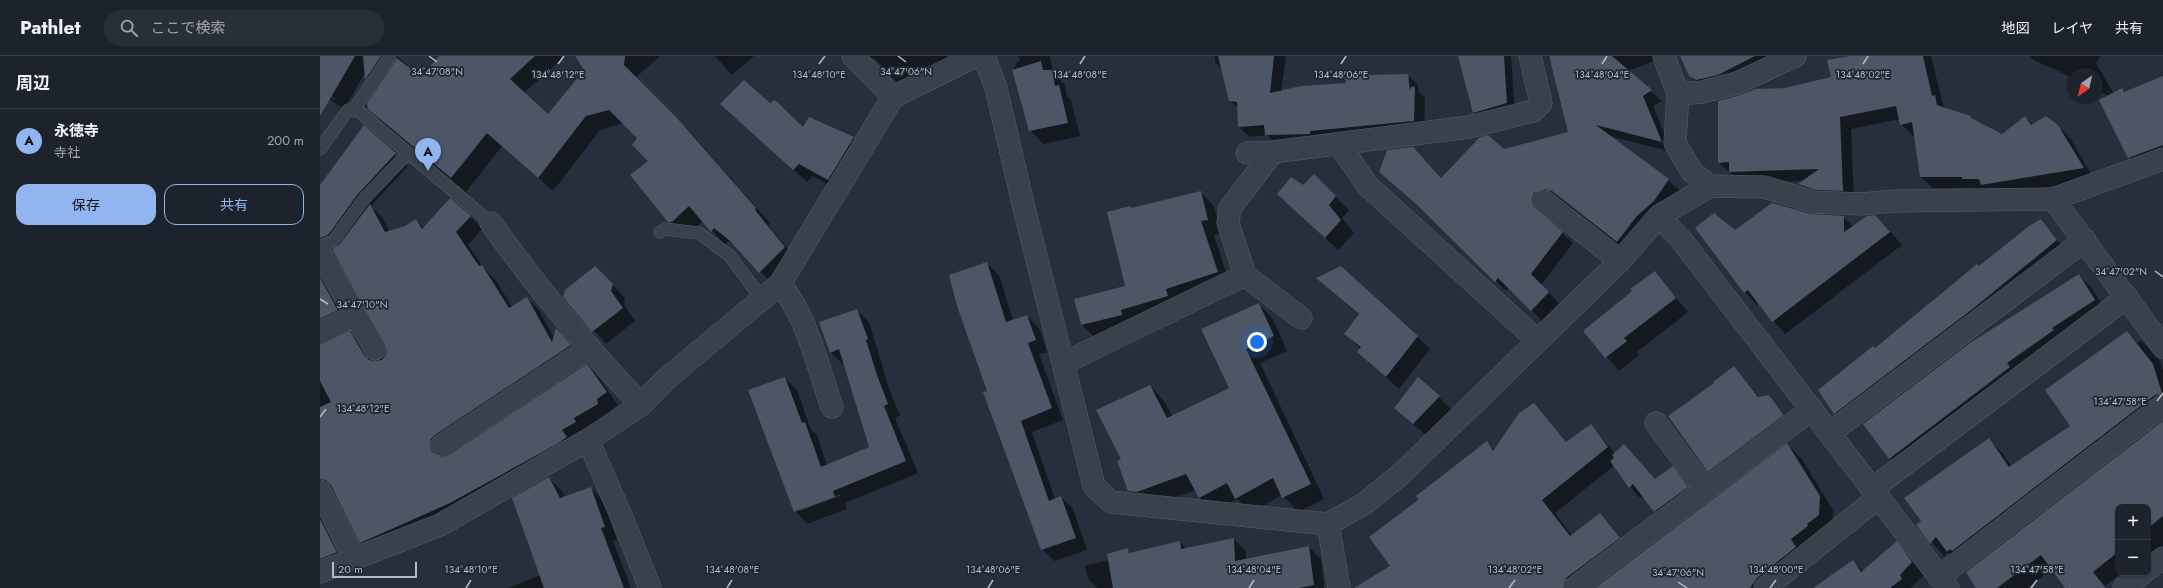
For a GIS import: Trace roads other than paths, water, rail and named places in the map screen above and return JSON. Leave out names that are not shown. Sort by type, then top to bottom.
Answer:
[{"type":"street","points":[[853,56],[893,97]]},
{"type":"street","points":[[320,572],[440,525],[588,440],[641,405],[665,380],[762,299],[785,290],[893,97],[976,56]]},
{"type":"street","points":[[984,56],[996,88],[1026,216],[1094,486],[1111,502],[1328,524],[1364,504],[1400,475],[1620,261],[1659,216],[1710,186],[1764,187],[1814,202],[1860,204],[1895,201],[2053,199],[2163,159]]},
{"type":"street","points":[[1247,153],[1273,152],[1469,127],[1533,111],[1542,103],[1530,56]]},
{"type":"street","points":[[1664,56],[1678,94],[1675,143],[1692,172],[1710,186]]},
{"type":"street","points":[[1678,94],[1702,92],[1737,83],[1795,56]]},
{"type":"street","points":[[1339,144],[1367,185],[1538,341]]},
{"type":"street","points":[[1273,152],[1230,208],[1228,223],[1245,275],[1301,318]]},
{"type":"street","points":[[2053,199],[2163,346]]},
{"type":"street","points":[[1544,202],[1620,261]]},
{"type":"street","points":[[1659,216],[1683,242],[1831,432],[1944,582],[2163,405]]},
{"type":"street","points":[[491,223],[519,263],[589,348],[641,405]]},
{"type":"street","points":[[1831,432],[2085,240]]},
{"type":"street","points":[[320,253],[375,349]]},
{"type":"street","points":[[1064,363],[1245,275]]},
{"type":"street","points":[[785,290],[802,321],[832,406]]},
{"type":"street","points":[[1768,587],[1876,493],[2127,297]]},
{"type":"street","points":[[320,333],[355,315]]},
{"type":"street","points":[[442,445],[589,348]]},
{"type":"street","points":[[1574,588],[1812,409]]},
{"type":"street","points":[[1656,423],[1705,489]]},
{"type":"street","points":[[588,440],[620,513],[650,588]]},
{"type":"street","points":[[320,491],[354,558]]},
{"type":"street","points":[[1328,524],[1339,588]]},
{"type":"street","points":[[2151,567],[2163,558]]},
{"type":"street","points":[[2124,588],[2139,576]]},
{"type":"lane","points":[[320,149],[348,110],[353,111],[390,56]]},
{"type":"lane","points":[[355,108],[491,223]]},
{"type":"lane","points":[[320,246],[333,241],[364,199],[408,152]]},
{"type":"lane","points":[[660,232],[665,229],[699,232],[730,256],[762,299]]},
{"type":"place","name":"永徳寺","points":[[428,171]]}]
